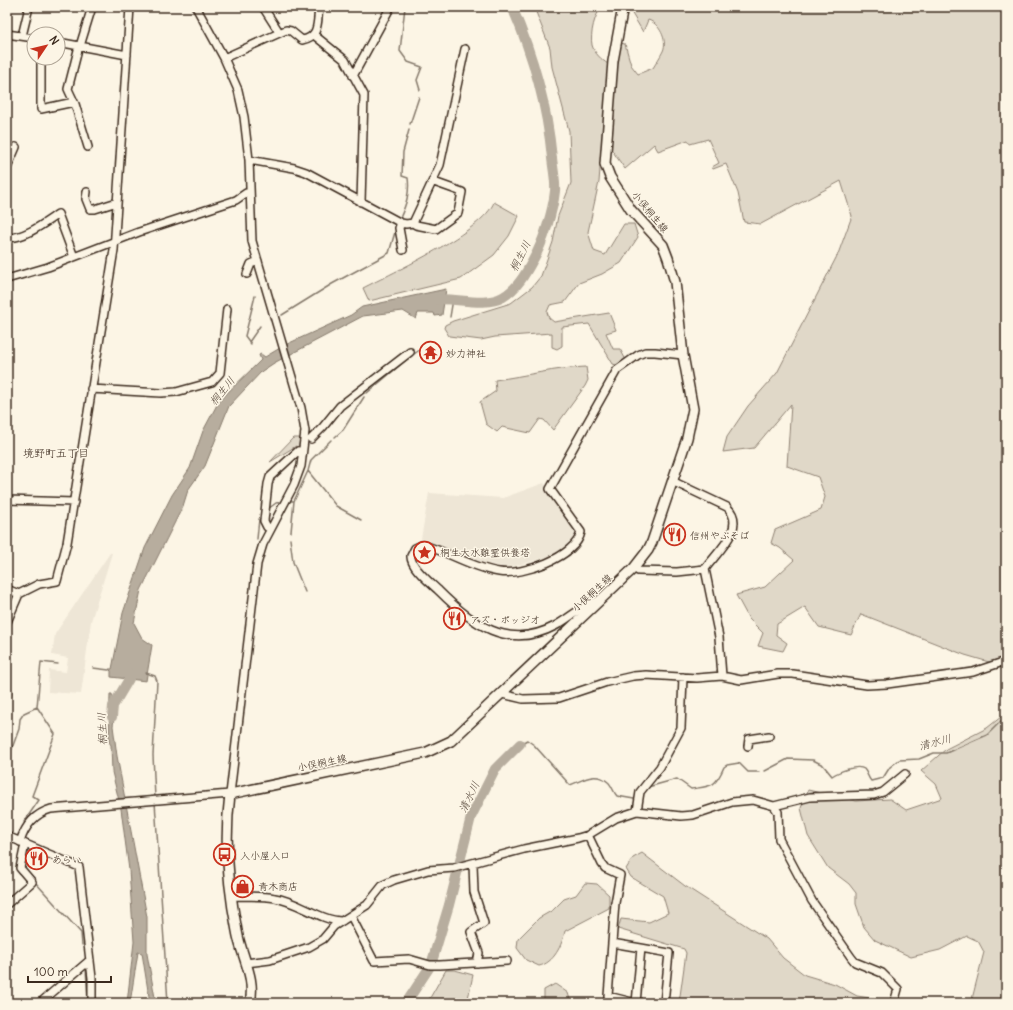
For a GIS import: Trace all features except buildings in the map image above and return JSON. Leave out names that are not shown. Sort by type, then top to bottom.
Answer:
[{"type":"main road","name":"小俣桐生線","points":[[230,794],[425,753],[451,740],[502,694],[634,568],[648,550],[652,542],[687,438],[693,409],[682,355],[674,282],[668,258],[663,245],[627,204],[610,177],[605,164],[613,61],[623,7]]},
{"type":"main road","points":[[230,794],[226,840],[237,932],[252,983],[250,1003]]},
{"type":"street","points":[[22,36],[29,7]]},
{"type":"street","points":[[88,148],[74,102],[68,89],[79,46],[92,7]]},
{"type":"street","points":[[7,622],[19,594],[34,586],[57,582],[67,543],[114,242],[130,7]]},
{"type":"street","points":[[7,904],[32,882],[20,868],[22,843],[29,823],[46,811],[58,808],[172,800],[230,794],[257,564],[263,544],[294,485],[301,466],[304,450],[304,426],[258,262],[251,229],[249,160],[244,117],[238,90],[224,58],[196,7]]},
{"type":"street","points":[[263,7],[279,32]]},
{"type":"street","points":[[224,58],[279,32],[289,30],[303,40],[314,35],[319,20],[318,7]]},
{"type":"street","points":[[353,76],[365,51],[382,26],[390,8]]},
{"type":"street","points":[[7,34],[26,37]]},
{"type":"street","points":[[314,35],[345,60],[364,95],[361,202]]},
{"type":"street","points":[[66,44],[127,55]]},
{"type":"street","points":[[413,223],[434,182],[440,165],[465,49]]},
{"type":"street","points":[[41,66],[41,109],[74,102]]},
{"type":"street","points":[[7,168],[16,147]]},
{"type":"street","points":[[249,160],[294,168],[306,172],[401,223],[413,223],[434,229],[458,214],[462,192],[434,182]]},
{"type":"street","points":[[87,192],[86,198],[90,209],[95,209],[117,202]]},
{"type":"street","points":[[7,279],[48,267],[114,242],[236,200],[250,192]]},
{"type":"street","points":[[7,238],[13,238],[37,228],[58,214],[74,257]]},
{"type":"street","points":[[401,223],[399,228],[402,250]]},
{"type":"street","points":[[247,274],[250,266],[258,262]]},
{"type":"street","points":[[91,388],[161,393],[176,392],[212,382],[220,373],[227,309]]},
{"type":"street","points":[[311,439],[340,406],[410,352]]},
{"type":"street","points":[[598,601],[584,607],[560,624],[542,632],[519,635],[496,632],[483,628],[466,617],[416,567],[411,556],[415,548],[422,545],[465,562],[504,572],[539,566],[554,561],[564,555],[572,547],[581,532],[550,489],[617,370],[645,352],[682,355]]},
{"type":"street","points":[[270,529],[264,521],[269,481],[276,470],[298,451]]},
{"type":"street","points":[[672,481],[727,507],[733,514],[734,526],[729,539],[725,546],[714,555],[705,569],[719,637],[722,676]]},
{"type":"street","points":[[7,500],[74,502]]},
{"type":"street","points":[[634,568],[638,571],[677,572],[705,569]]},
{"type":"street","points":[[7,589],[19,594]]},
{"type":"street","points":[[502,694],[523,699],[559,698],[607,682],[632,676],[683,678],[722,676],[741,680],[778,674],[793,674],[867,685],[887,684],[974,672],[1006,661]]},
{"type":"street","points":[[637,811],[640,792],[660,767],[681,728],[683,678]]},
{"type":"street","points":[[748,746],[749,739],[768,736]]},
{"type":"street","points":[[246,963],[270,960],[309,947],[322,939],[334,926],[367,905],[383,885],[394,880],[428,870],[465,866],[588,835],[616,818],[637,811],[681,816],[693,815],[732,802],[753,800],[774,806],[810,797],[874,795],[883,792],[905,774]]},
{"type":"street","points":[[774,806],[778,812],[779,839],[812,901],[851,958],[855,962],[882,973],[898,989],[894,1003]]},
{"type":"street","points":[[588,835],[605,868],[620,875],[615,903],[608,996],[636,1003],[641,948]]},
{"type":"street","points":[[7,836],[79,867],[90,960],[92,1003]]},
{"type":"street","points":[[473,864],[474,892],[484,923],[471,932],[479,953],[477,963]]},
{"type":"street","points":[[232,896],[275,898],[296,904],[334,921],[342,921]]},
{"type":"street","points":[[351,916],[374,962],[409,959],[430,965],[440,965],[507,961]]},
{"type":"street","points":[[612,943],[669,953],[664,1003]]},
{"type":"street","points":[[40,1003],[90,960]]},
{"type":"shaded area","points":[[534,7],[603,7],[597,14],[593,24],[592,36],[594,51],[608,64],[599,182],[588,232],[594,251],[605,255],[624,224],[634,224],[638,237],[621,263],[602,274],[579,283],[565,302],[550,305],[547,312],[549,318],[554,322],[609,313],[616,330],[606,333],[613,349],[620,349],[626,360],[619,366],[613,364],[589,324],[562,327],[562,346],[557,349],[552,347],[552,333],[495,337],[481,340],[449,336],[444,328],[445,325],[453,321],[511,303],[532,287],[541,276],[553,242],[558,216],[571,183],[569,131],[552,67],[550,48]]},
{"type":"shaded area","points":[[628,7],[1006,7],[1006,658],[989,662],[965,655],[861,614],[851,635],[819,627],[805,607],[777,624],[776,635],[787,643],[783,651],[758,646],[763,633],[749,619],[736,595],[765,587],[794,560],[780,548],[771,543],[775,530],[821,510],[825,497],[818,477],[787,466],[791,404],[754,448],[723,452],[727,437],[748,406],[777,373],[838,254],[852,216],[841,181],[761,224],[744,222],[738,193],[726,164],[713,169],[712,167],[719,163],[708,139],[690,144],[688,140],[658,151],[654,144],[625,169],[609,146],[620,43],[625,44],[631,65],[638,74],[653,68],[664,47],[662,32],[659,28],[648,20],[643,32]]},
{"type":"shaded area","points":[[494,202],[519,216],[509,236],[494,255],[461,279],[369,301],[363,288],[415,262],[456,238],[473,226],[487,213]]},
{"type":"shaded area","points":[[446,289],[442,315],[435,316],[434,313],[418,313],[416,319],[403,311],[363,316],[274,363],[262,371],[229,406],[205,466],[188,490],[183,506],[141,590],[134,623],[142,638],[152,645],[146,681],[111,677],[111,671],[109,669],[112,669],[123,613],[145,548],[172,495],[190,468],[203,431],[219,401],[261,360],[259,355],[261,354],[265,357],[285,345],[351,315],[362,307]]},
{"type":"shaded area","points":[[586,367],[588,380],[585,386],[553,430],[544,420],[540,419],[530,433],[502,427],[497,432],[486,424],[480,402],[496,391],[495,380],[551,370]]},
{"type":"shaded area","points":[[293,438],[300,438],[298,453],[296,446],[270,462]]},
{"type":"shaded area","points":[[544,483],[577,530],[577,533],[563,550],[554,556],[506,568],[456,556],[421,539],[429,493],[503,498]]},
{"type":"shaded area","points":[[110,553],[112,553],[91,621],[81,694],[48,692],[49,670],[66,672],[68,658],[52,655],[55,634]]},
{"type":"shaded area","points":[[110,694],[112,694],[115,710],[113,726],[117,756],[147,917],[147,954],[156,1003],[150,1003],[142,953],[138,952],[130,1003],[127,1003],[134,942],[129,870],[121,809],[112,772],[111,745],[109,742]]},
{"type":"shaded area","points":[[1006,713],[1006,1003],[971,1003],[984,952],[978,941],[967,936],[940,950],[911,957],[875,940],[864,927],[856,904],[856,893],[849,884],[828,868],[808,836],[801,808],[808,790],[856,801],[890,799],[906,810],[942,798],[936,784],[921,771],[946,749],[987,728]]},
{"type":"shaded area","points":[[642,853],[685,886],[767,939],[783,958],[805,975],[835,984],[857,996],[877,999],[885,1003],[679,1003],[686,953],[684,949],[618,929],[621,919],[649,922],[668,913],[663,896],[631,877],[626,869],[633,858]]},
{"type":"shaded area","points":[[585,883],[597,884],[609,895],[609,908],[565,931],[562,942],[556,953],[549,961],[539,966],[526,960],[517,948],[518,939],[539,918],[553,910],[564,899],[576,895]]},
{"type":"shaded area","points":[[446,970],[455,970],[473,975],[467,1003],[427,1003]]},
{"type":"shaded area","points":[[555,984],[568,993],[571,1003],[544,1003],[544,990]]},
{"type":"waterway","points":[[405,7],[400,51],[408,62],[422,67],[417,80],[420,90]]},
{"type":"waterway","name":"桐生川","points":[[432,300],[449,299],[486,302],[508,294],[521,280],[537,253],[550,217],[554,199],[555,183],[547,119],[533,62],[512,7]]},
{"type":"waterway","points":[[410,124],[419,97]]},
{"type":"waterway","points":[[400,218],[406,204],[408,194],[408,178],[402,176],[403,152],[409,130]]},
{"type":"waterway","points":[[282,315],[332,284],[389,253],[395,232]]},
{"type":"waterway","points":[[251,344],[245,336],[255,296]]},
{"type":"waterway","points":[[450,317],[453,299]]},
{"type":"waterway","points":[[249,342],[260,326]]},
{"type":"waterway","points":[[414,354],[428,344],[428,341]]},
{"type":"waterway","points":[[367,393],[411,356]]},
{"type":"waterway","points":[[335,437],[343,430],[364,397]]},
{"type":"waterway","points":[[288,501],[294,501],[308,471],[311,460],[331,440]]},
{"type":"waterway","points":[[308,471],[336,506],[361,520]]},
{"type":"waterway","points":[[291,532],[294,501]]},
{"type":"waterway","points":[[268,509],[276,503],[282,502]]},
{"type":"waterway","points":[[257,539],[259,519]]},
{"type":"waterway","points":[[290,539],[293,562],[305,592]]},
{"type":"waterway","points":[[228,778],[246,629]]},
{"type":"waterway","points":[[24,822],[39,800],[32,796],[55,734],[37,707],[41,662],[58,664]]},
{"type":"waterway","name":"桐生川","points":[[112,717],[113,706],[129,679],[125,666]]},
{"type":"waterway","points":[[93,668],[109,670]]},
{"type":"waterway","points":[[146,673],[155,676],[157,681],[153,755],[155,798]]},
{"type":"waterway","name":"桐生川","points":[[7,762],[19,729],[20,719],[24,713],[37,707]]},
{"type":"waterway","name":"清水川","points":[[765,771],[788,759],[813,760],[823,765],[832,776],[857,767],[864,769],[871,781],[883,778],[890,767],[899,760],[919,759],[934,753],[946,753],[987,735],[1006,716]]},
{"type":"waterway","name":"清水川","points":[[520,744],[527,740],[534,745],[570,785],[584,779],[598,777],[609,783],[617,796],[634,799]]},
{"type":"waterway","name":"清水川","points":[[406,1003],[431,965],[449,905],[471,817],[495,769],[520,744]]},
{"type":"waterway","name":"清水川","points":[[648,787],[677,779],[691,789],[712,785],[718,779],[724,767],[739,763],[748,772],[759,772]]},
{"type":"waterway","points":[[155,802],[168,1003]]},
{"type":"waterway","points":[[35,882],[81,933],[82,945]]},
{"type":"waterway","points":[[86,968],[88,1003]]},
{"type":"place","name":"妙力神社","points":[[430,353]]},
{"type":"place","name":"信州やぶそば","points":[[675,535]]},
{"type":"place","name":"桐生大水難霊供養塔","points":[[425,552]]},
{"type":"place","name":"アズ・ポッジオ","points":[[455,619]]},
{"type":"place","name":"入小屋入口","points":[[225,855]]},
{"type":"place","name":"あらい","points":[[37,859]]},
{"type":"place","name":"青木商店","points":[[242,886]]},
{"type":"district","name":"境野町五丁目","points":[[56,453]]}]
